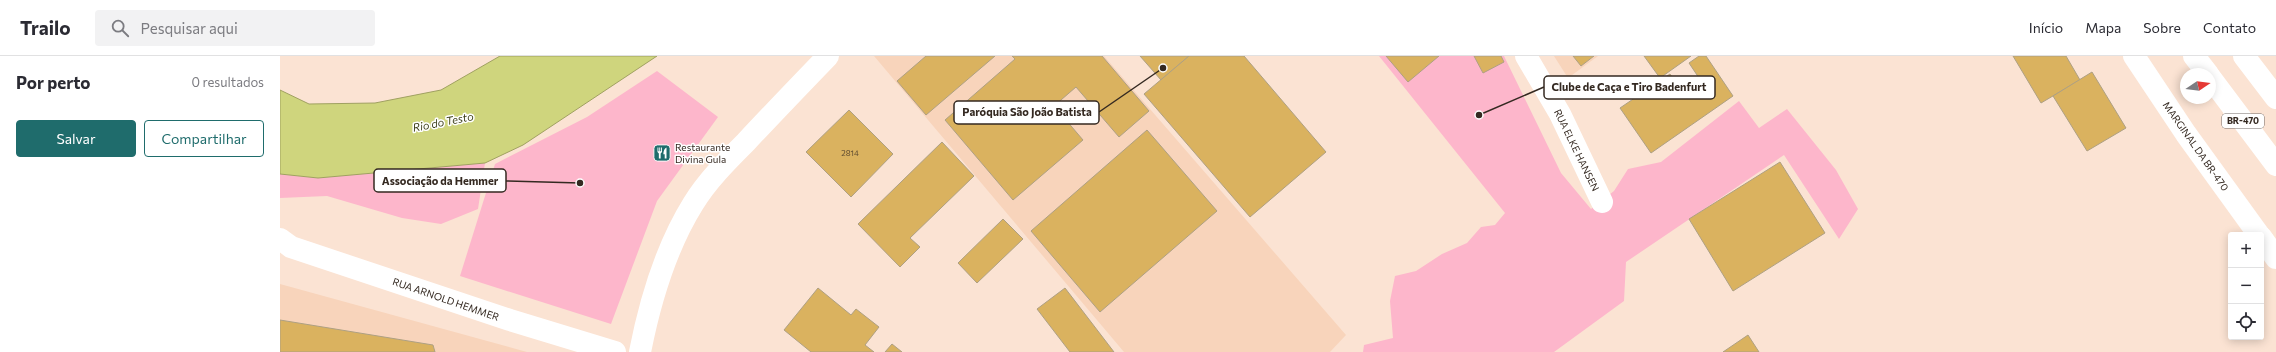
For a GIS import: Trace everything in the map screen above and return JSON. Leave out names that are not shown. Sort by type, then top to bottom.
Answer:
[{"type":"main road","points":[[640,352],[648,311],[675,236],[693,203],[714,175],[828,56]]},
{"type":"main road","name":"RUA ELKE HANSEN","points":[[1526,56],[1560,114],[1602,202]]},
{"type":"main road","name":"MARGINAL DA BR-470","points":[[2134,56],[2186,134],[2257,232]]},
{"type":"main road","points":[[2194,56],[2203,68]]},
{"type":"main road","points":[[2244,56],[2276,98]]},
{"type":"main road","name":"BR-470","points":[[2216,85],[2276,165]]},
{"type":"main road","name":"RUA ARNOLD HEMMER","points":[[280,239],[291,247],[510,320],[615,352]]},
{"type":"main road","name":"MARGINAL DA BR-470","points":[[2264,242],[2276,258]]},
{"type":"shaded area","points":[[874,56],[1104,56],[1346,335],[1330,352],[1124,352]]},
{"type":"shaded area","points":[[1379,56],[1504,56],[1561,173],[1591,209],[1614,191],[1628,169],[1661,162],[1739,101],[1759,128],[1787,109],[1836,170],[1858,209],[1839,239],[1784,155],[1626,262],[1624,301],[1554,352],[1363,352],[1364,345],[1393,338],[1390,301],[1395,276],[1416,271],[1442,254],[1467,243],[1481,227],[1495,225],[1505,213]]},
{"type":"shaded area","points":[[1554,56],[1598,56],[1568,78]]},
{"type":"shaded area","points":[[657,71],[718,117],[657,201],[611,324],[460,276],[495,164],[587,117]]},
{"type":"shaded area","points":[[485,163],[478,209],[441,224],[402,218],[327,196],[280,198],[280,174],[318,178]]},
{"type":"shaded area","points":[[280,284],[527,352],[280,352]]},
{"type":"water","name":"Rio do Testo","points":[[500,56],[657,56],[523,145],[485,163],[318,178],[280,174],[280,90],[309,104],[375,103],[441,90]]},
{"type":"building","points":[[926,56],[995,56],[926,115],[897,81]]},
{"type":"building","points":[[1012,56],[1102,56],[1149,111],[1119,137],[1076,87],[1054,106],[1083,140],[1013,200],[945,120],[1015,59]]},
{"type":"building","points":[[1140,56],[1189,56],[1161,80]]},
{"type":"building","points":[[1189,56],[1244,56],[1326,152],[1250,217],[1144,94]]},
{"type":"building","points":[[1386,56],[1439,56],[1408,82]]},
{"type":"building","points":[[1474,56],[1501,56],[1504,62],[1483,73]]},
{"type":"building","points":[[1573,56],[1594,56],[1581,66]]},
{"type":"building","points":[[1644,56],[1691,56],[1660,78]]},
{"type":"building","points":[[1699,56],[1706,56],[1733,96],[1651,153],[1620,108],[1670,74],[1683,93],[1701,81],[1689,63]]},
{"type":"building","points":[[2013,56],[2066,56],[2080,80],[2041,103]]},
{"type":"building","points":[[2092,72],[2126,128],[2087,151],[2053,96]]},
{"type":"building","points":[[849,110],[893,154],[851,197],[806,152]]},
{"type":"building","points":[[1147,130],[1217,211],[1100,312],[1031,231]]},
{"type":"building","points":[[942,142],[974,176],[910,238],[920,247],[900,267],[858,224]]},
{"type":"building","points":[[1780,162],[1825,233],[1733,291],[1689,219]]},
{"type":"building","points":[[1003,219],[1023,239],[977,283],[958,263]]},
{"type":"building","points":[[818,288],[851,315],[856,309],[879,327],[865,345],[874,352],[811,352],[784,330]]},
{"type":"building","points":[[1065,288],[1114,352],[1070,352],[1037,309]]},
{"type":"building","points":[[280,320],[433,345],[435,352],[280,352]]},
{"type":"building","points":[[1748,335],[1759,352],[1723,352]]},
{"type":"building","points":[[892,344],[902,352],[885,352]]},
{"type":"place","name":"Paróquia São João Batista","points":[[1163,68]]},
{"type":"place","name":"Clube de Caça e Tiro Badenfurt","points":[[1479,115]]},
{"type":"place","name":"Restaurante Divina Gula","points":[[662,153]]},
{"type":"place","name":"Associação da Hemmer","points":[[580,183]]}]
